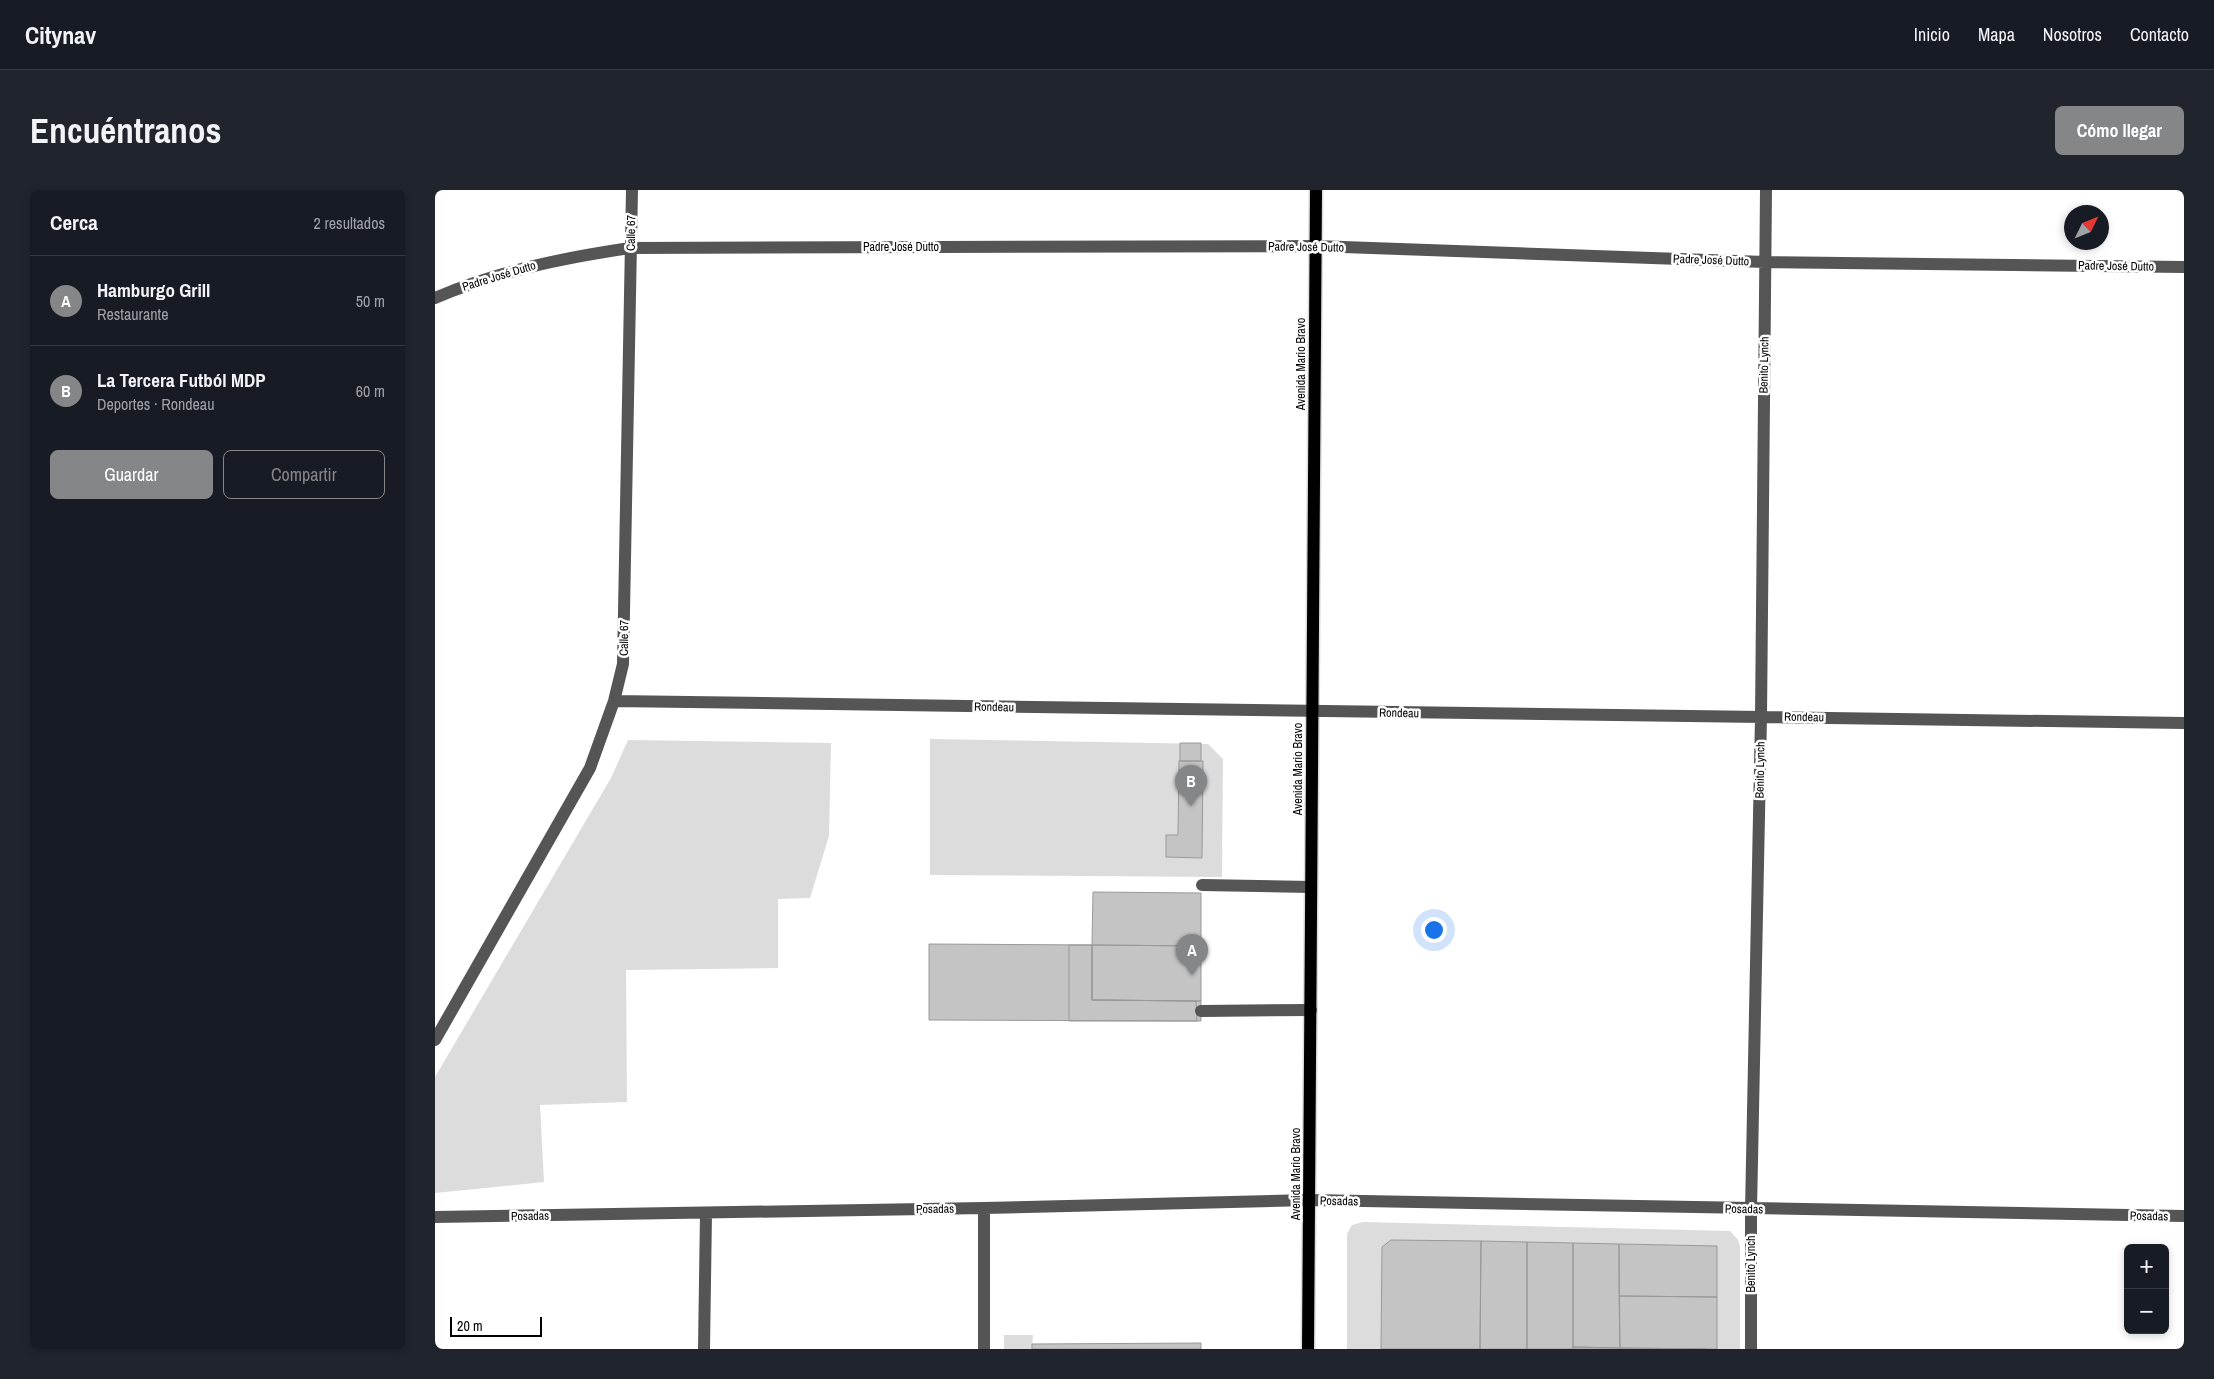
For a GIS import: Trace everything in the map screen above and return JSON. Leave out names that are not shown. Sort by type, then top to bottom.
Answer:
[{"type":"main road","name":"Avenida Mario Bravo","points":[[1309,1349],[1316,190]]},
{"type":"street","name":"Calle 67","points":[[435,1040],[590,768],[614,701],[623,664],[632,190]]},
{"type":"street","name":"Benito Lynch","points":[[1751,1349],[1751,1210],[1761,717],[1766,190]]},
{"type":"street","name":"Padre José Dutto","points":[[435,298],[472,283],[521,268],[630,248],[1315,246],[1765,262],[2184,267]]},
{"type":"street","name":"Rondeau","points":[[614,701],[2184,723]]},
{"type":"street","points":[[1202,885],[1311,887]]},
{"type":"street","points":[[1201,1011],[1311,1010]]},
{"type":"street","name":"Posadas","points":[[435,1217],[984,1208],[1309,1200],[1751,1210],[2184,1216]]},
{"type":"street","points":[[984,1208],[984,1349]]},
{"type":"street","points":[[704,1349],[706,1213]]},
{"type":"shaded area","points":[[930,739],[1208,744],[1223,759],[1222,877],[930,875]]},
{"type":"shaded area","points":[[628,740],[831,743],[829,836],[810,898],[778,899],[778,968],[626,970],[627,1102],[540,1105],[544,1182],[435,1193],[435,1077],[611,778]]},
{"type":"shaded area","points":[[1363,1222],[1730,1231],[1738,1240],[1740,1246],[1740,1349],[1717,1349],[1716,1246],[1391,1240],[1382,1248],[1381,1349],[1347,1349],[1347,1234],[1352,1225]]},
{"type":"shaded area","points":[[1004,1335],[1033,1335],[1032,1349],[1004,1349]]},
{"type":"building","points":[[1180,743],[1201,743],[1201,761],[1180,761]]},
{"type":"building","points":[[1179,761],[1203,761],[1202,858],[1166,857],[1166,835],[1178,835]]},
{"type":"building","points":[[1093,892],[1201,893],[1201,946],[1092,945]]},
{"type":"building","points":[[929,944],[1092,945],[1092,1000],[1201,1001],[1201,1021],[929,1020]]},
{"type":"building","points":[[1069,945],[1092,945],[1092,1000],[1196,1001],[1197,1021],[1069,1021]]},
{"type":"building","points":[[1092,945],[1201,946],[1201,1001],[1092,1000]]},
{"type":"building","points":[[1391,1240],[1481,1241],[1480,1349],[1381,1349],[1382,1247]]},
{"type":"building","points":[[1481,1241],[1527,1242],[1527,1349],[1480,1349]]},
{"type":"building","points":[[1527,1242],[1573,1243],[1573,1349],[1527,1349]]},
{"type":"building","points":[[1573,1243],[1619,1244],[1620,1348],[1573,1347]]},
{"type":"building","points":[[1619,1244],[1717,1246],[1717,1297],[1619,1296]]},
{"type":"building","points":[[1619,1296],[1717,1297],[1717,1349],[1620,1348]]},
{"type":"building","points":[[1201,1343],[1201,1349],[1032,1349],[1032,1344]]},
{"type":"building","points":[[1573,1347],[1620,1348],[1706,1349],[1573,1349]]},
{"type":"place","name":"La Tercera Futból MDP","points":[[1191,806]]},
{"type":"place","name":"Hamburgo Grill","points":[[1192,975]]}]
